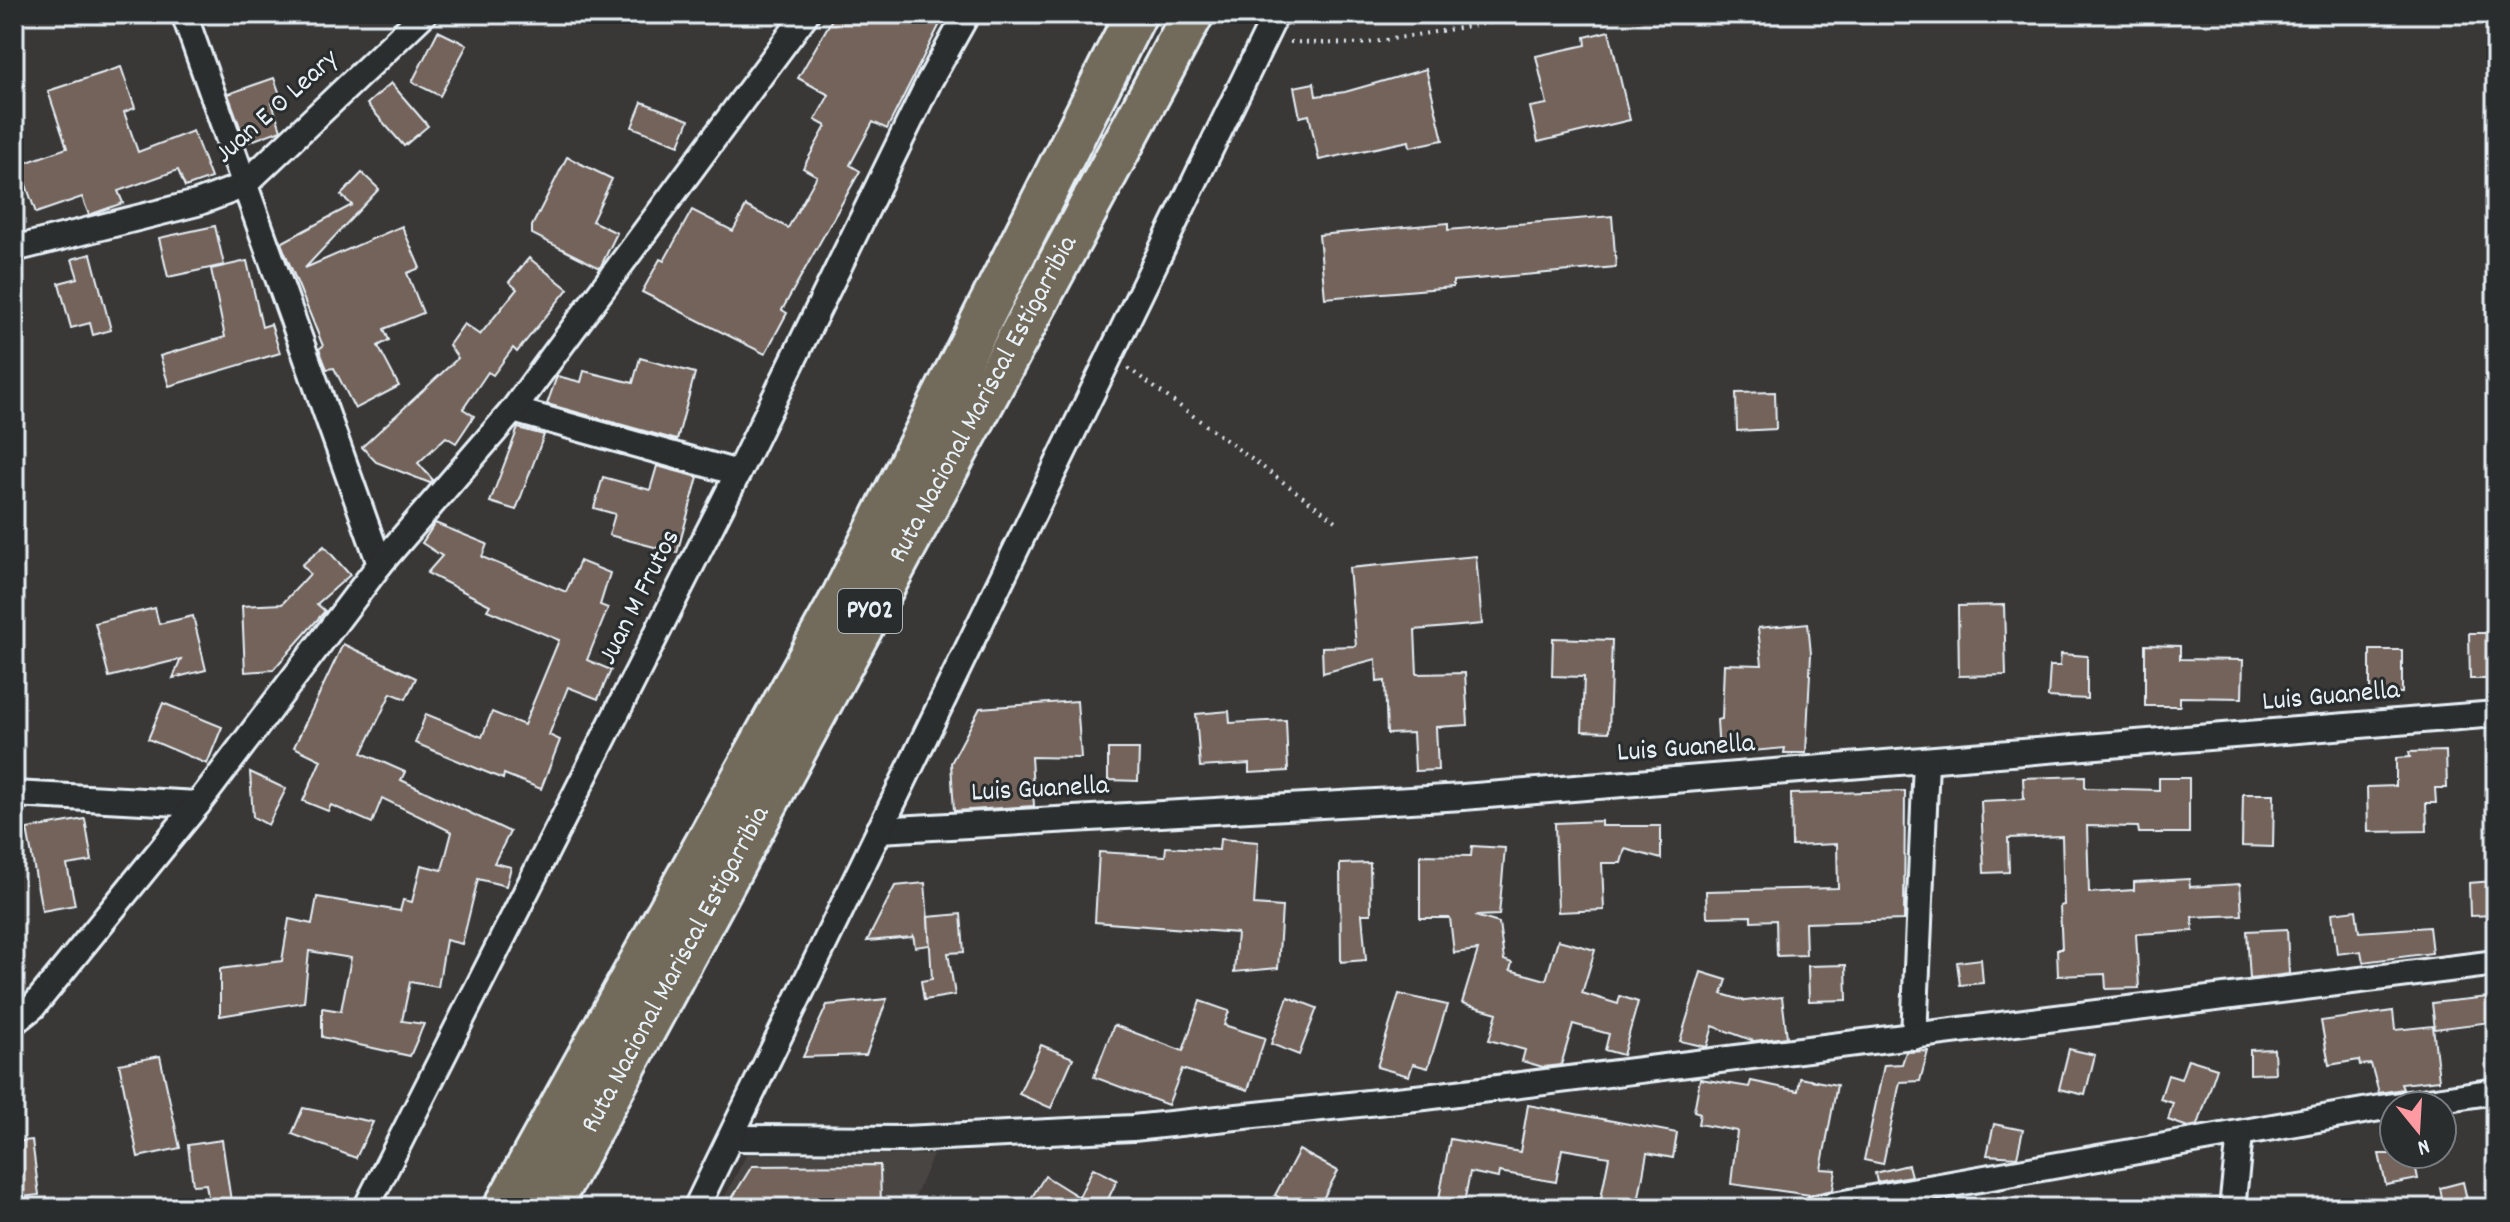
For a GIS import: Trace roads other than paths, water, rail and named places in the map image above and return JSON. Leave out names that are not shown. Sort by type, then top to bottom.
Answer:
[{"type":"highway","name":"Ruta Nacional Mariscal Estigarribia","points":[[504,1208],[841,599],[1136,14]]},
{"type":"highway","name":"Ruta Nacional Mariscal Estigarribia","points":[[549,1208],[1193,14]]},
{"type":"street","points":[[184,14],[380,564]]},
{"type":"street","name":"Juan E O Leary","points":[[14,249],[197,203],[243,186],[424,14]]},
{"type":"street","points":[[14,1022],[33,1007],[198,804],[380,564],[513,410],[806,14]]},
{"type":"street","name":"Juan M Frutos","points":[[366,1208],[738,473],[929,82],[967,14]]},
{"type":"street","points":[[696,1208],[1059,468],[1110,355],[1276,14]]},
{"type":"street","points":[[513,410],[738,473]]},
{"type":"street","name":"Luis Guanella","points":[[879,830],[1463,797],[2496,714]]},
{"type":"street","points":[[1914,1037],[1926,762]]},
{"type":"street","points":[[14,794],[198,804]]},
{"type":"street","points":[[732,1138],[904,1139],[1133,1128],[1425,1097],[2496,963]]},
{"type":"street","points":[[1816,1208],[2380,1108],[2496,1091]]},
{"type":"street","points":[[2232,1208],[2240,1135]]}]
